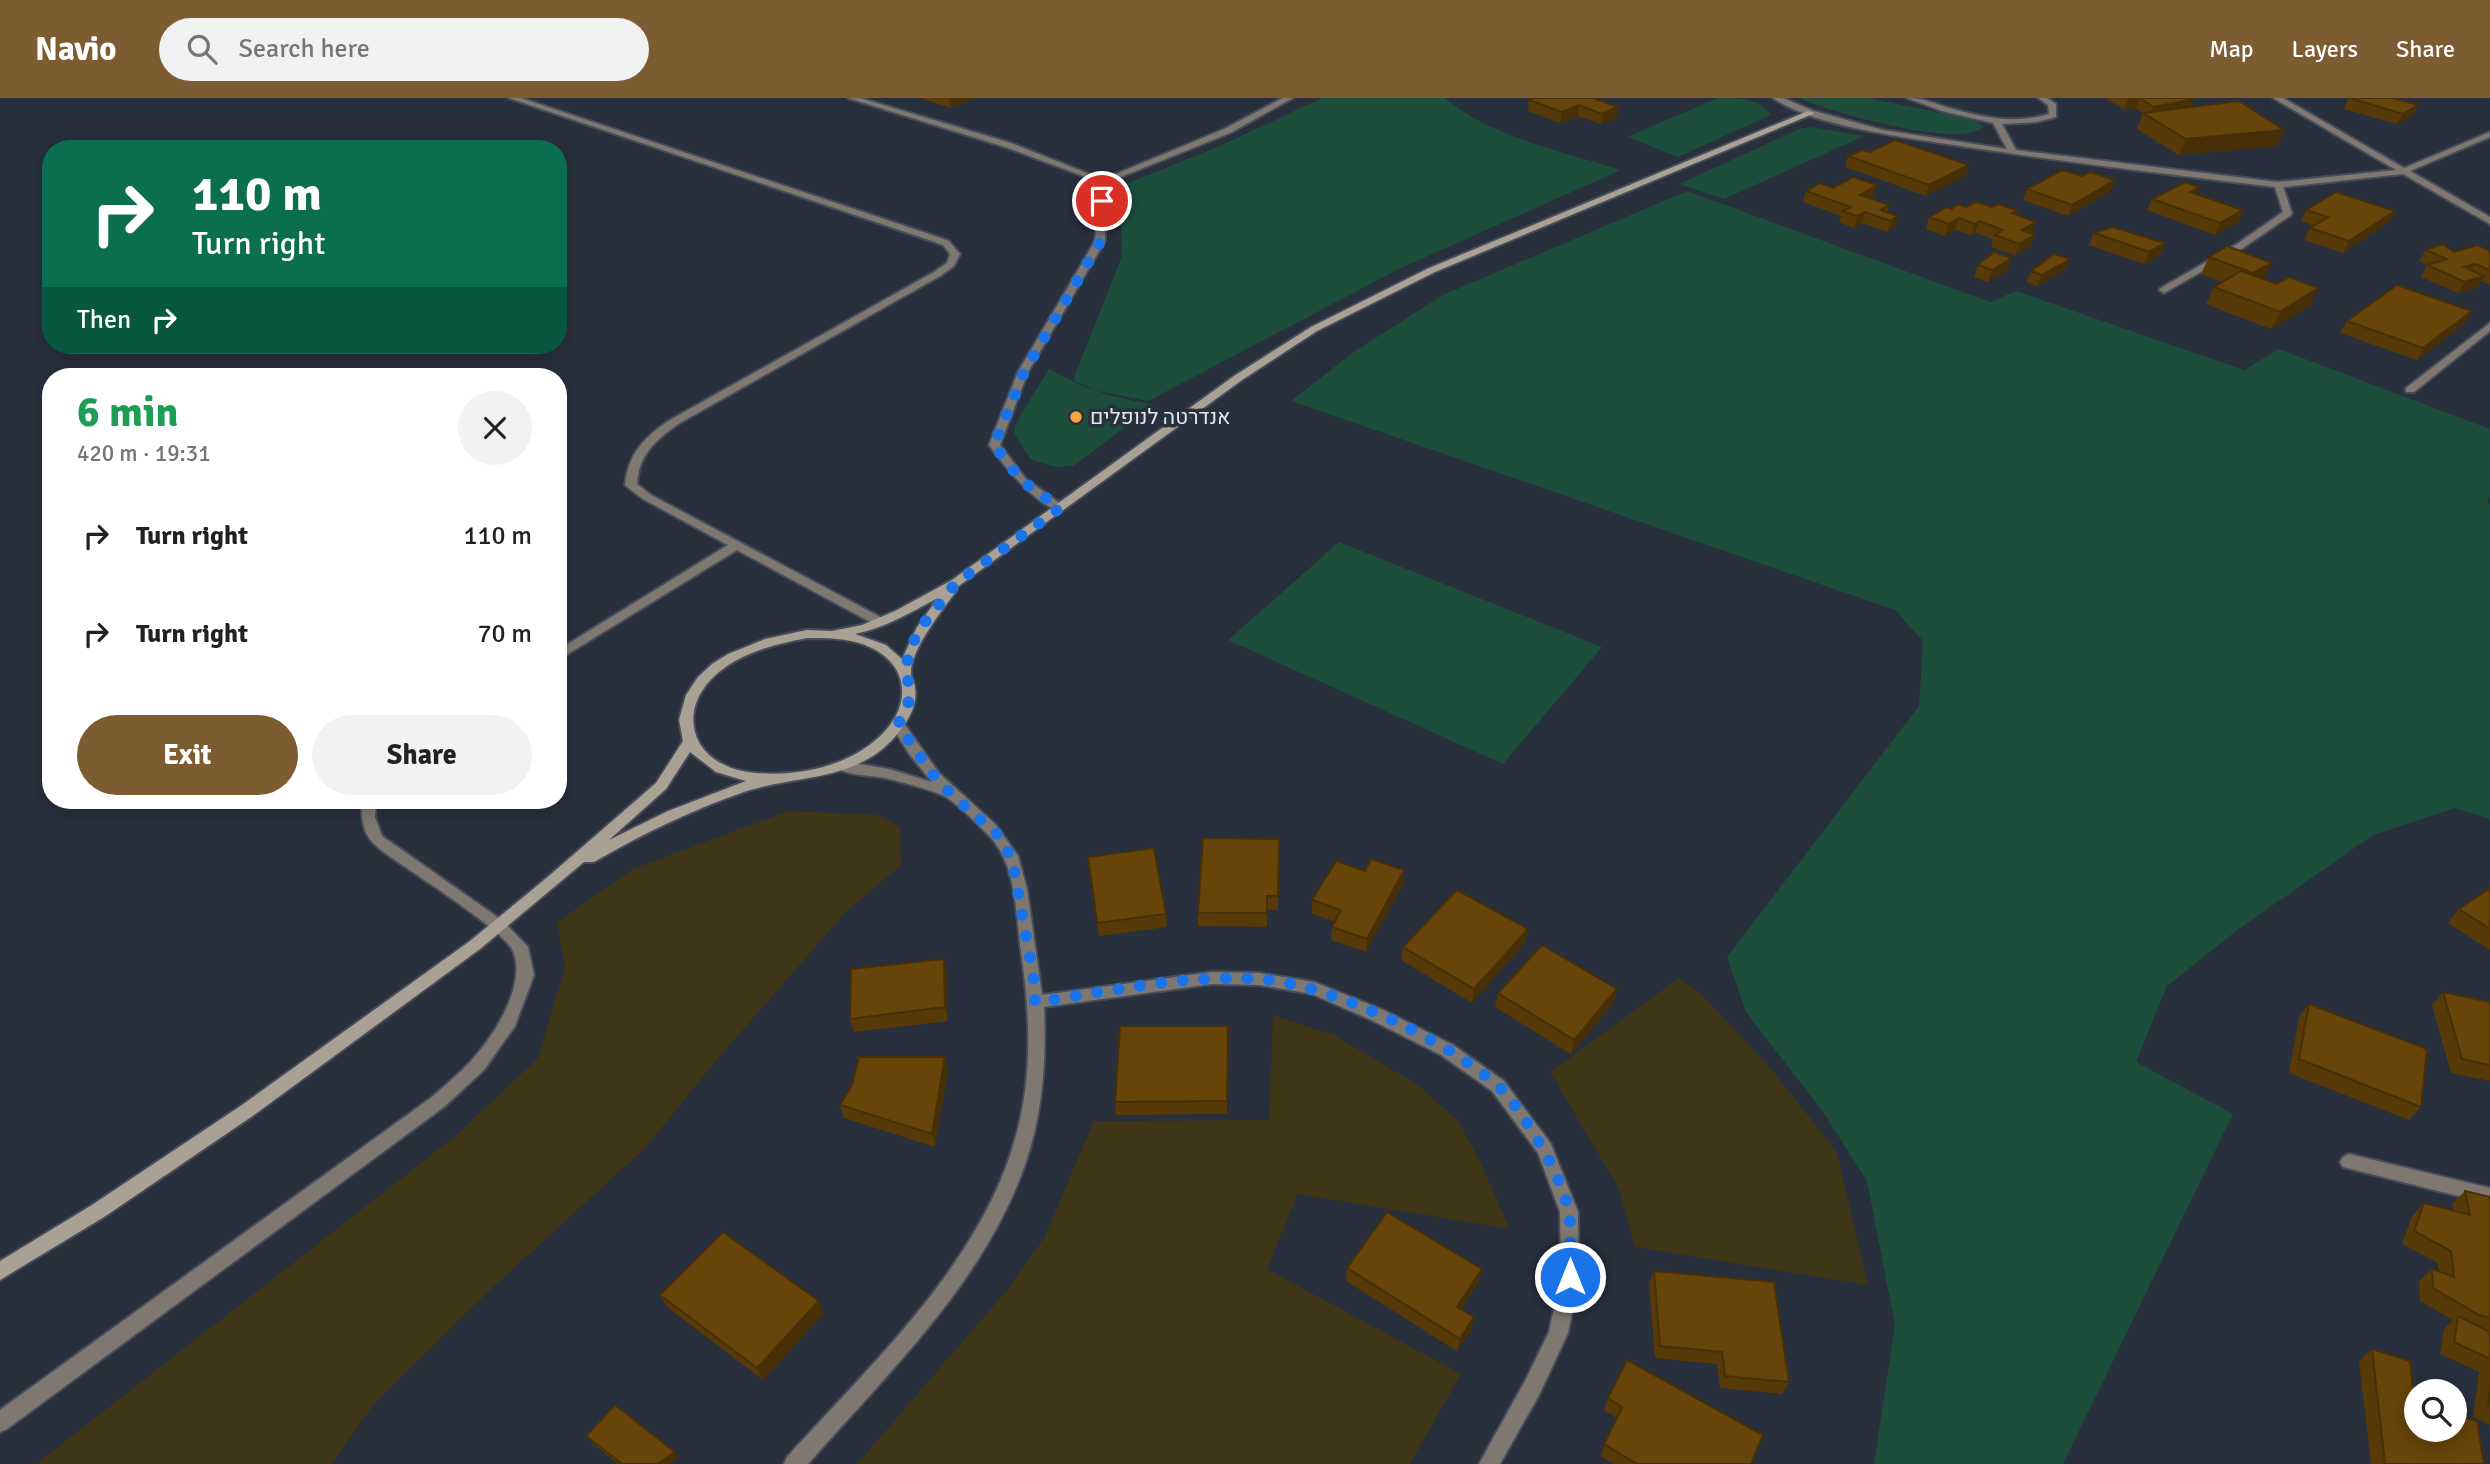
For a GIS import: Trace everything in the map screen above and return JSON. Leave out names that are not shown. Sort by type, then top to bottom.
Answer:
[{"type":"street","points":[[513,98],[932,238],[946,243],[955,254],[951,264],[937,274],[674,422],[645,444],[631,468],[631,485],[647,497],[880,622]]},
{"type":"street","points":[[852,98],[1008,145],[1103,181],[1227,131],[1289,98]]},
{"type":"street","points":[[1777,98],[1811,113],[1883,132],[2013,153],[2278,185],[2402,172],[2490,134]]},
{"type":"street","points":[[1911,98],[1996,120],[2038,121],[2053,115],[2052,104],[2042,98]]},
{"type":"street","points":[[2277,98],[2490,221]]},
{"type":"street","points":[[770,779],[743,776],[719,768],[702,756],[690,741],[684,722],[689,701],[702,681],[722,663],[748,649],[777,639],[807,634],[836,634],[880,622],[956,583],[1238,378],[1325,323],[1432,270],[1811,113]]},
{"type":"street","points":[[1996,120],[2013,153]]},
{"type":"street","points":[[1060,508],[1022,481],[994,445],[1024,372],[1100,242],[1103,181]]},
{"type":"street","points":[[2164,290],[2240,246],[2288,213],[2278,185]]},
{"type":"street","points":[[2410,390],[2490,326]]},
{"type":"street","points":[[567,650],[738,544]]},
{"type":"street","points":[[905,670],[912,644],[925,622],[956,583]]},
{"type":"street","points":[[555,879],[615,842],[671,814],[714,796],[770,779],[818,774],[842,766],[884,740],[898,724],[908,706],[910,688],[905,670],[879,646],[836,634]]},
{"type":"street","points":[[794,1464],[921,1319],[961,1268],[994,1214],[1018,1159],[1031,1108],[1035,985],[1012,859],[998,835],[951,794],[930,771],[898,724]]},
{"type":"street","points":[[0,1271],[97,1211],[248,1110],[498,925],[661,786],[690,741]]},
{"type":"street","points":[[842,766],[889,774],[951,794]]},
{"type":"street","points":[[0,1422],[438,1102],[478,1065],[509,1021],[526,975],[520,947],[498,925],[376,839],[368,817],[368,809]]},
{"type":"street","points":[[1035,1002],[1212,978],[1259,979],[1314,988],[1375,1014],[1447,1050],[1498,1086],[1545,1149],[1569,1212],[1570,1277],[1558,1333],[1532,1388],[1489,1464]]},
{"type":"street","points":[[2349,1162],[2490,1196]]},
{"type":"green space","points":[[1322,98],[1445,98],[1463,112],[1506,133],[1621,170],[1401,268],[1148,401],[1098,391],[1073,380],[1122,256],[1119,187],[1224,144]]},
{"type":"green space","points":[[1718,98],[1755,102],[1771,115],[1678,157],[1627,137]]},
{"type":"green space","points":[[1799,98],[1868,98],[1965,118],[1983,127],[1970,133],[1923,131],[1864,119]]},
{"type":"green space","points":[[1810,127],[1864,136],[1724,199],[1679,184],[1799,129]]},
{"type":"green space","points":[[1687,191],[1990,302],[2016,291],[2244,370],[2279,349],[2490,429],[2490,497],[2487,502],[2490,504],[2490,819],[2455,808],[2373,835],[2236,931],[2167,986],[2136,1062],[2233,1114],[2063,1464],[1874,1464],[1895,1325],[1867,1181],[1823,1112],[1746,1012],[1727,957],[1919,706],[1923,641],[1895,610],[1291,401],[1355,351],[1443,295]]},
{"type":"green space","points":[[1049,369],[1100,392],[1155,405],[1073,466],[1055,467],[1030,459],[1013,432]]},
{"type":"green space","points":[[1339,542],[1602,647],[1503,764],[1228,640]]},
{"type":"sand","points":[[788,811],[878,815],[900,827],[901,865],[845,913],[720,1056],[645,1148],[489,1291],[375,1403],[331,1464],[36,1464],[453,1138],[538,1058],[565,967],[557,922],[633,869]]},
{"type":"sand","points":[[1679,978],[1702,995],[1768,1065],[1837,1152],[1868,1285],[1635,1247],[1619,1189],[1550,1072]]},
{"type":"sand","points":[[1273,1015],[1334,1035],[1417,1084],[1458,1121],[1479,1159],[1510,1229],[1298,1194],[1267,1269],[1461,1374],[1410,1464],[857,1464],[1007,1290],[1044,1238],[1094,1121],[1269,1120]]},
{"type":"building","points":[[1593,98],[1618,107],[1602,114],[1579,105],[1562,112],[1529,100]]},
{"type":"building","points":[[2140,98],[2193,98],[2194,99],[2153,107]]},
{"type":"building","points":[[2349,98],[2393,98],[2418,105],[2403,114]]},
{"type":"building","points":[[2239,101],[2284,130],[2186,139],[2143,113]]},
{"type":"building","points":[[1895,140],[1969,165],[1929,185],[1848,156],[1862,150],[1870,152]]},
{"type":"building","points":[[2062,170],[2082,176],[2090,172],[2115,180],[2072,205],[2027,189]]},
{"type":"building","points":[[1853,177],[1877,185],[1860,195],[1889,205],[1881,210],[1898,216],[1891,221],[1865,212],[1857,216],[1842,211],[1851,207],[1806,191],[1820,183],[1833,188]]},
{"type":"building","points":[[2185,182],[2199,187],[2190,192],[2243,210],[2220,223],[2152,199]]},
{"type":"building","points":[[2336,192],[2395,211],[2349,241],[2310,228],[2328,217],[2306,210]]},
{"type":"building","points":[[1976,202],[1992,207],[1998,204],[2017,210],[2012,213],[2036,222],[2022,230],[2035,235],[2019,244],[1995,235],[2003,230],[1979,221],[1975,224],[1959,218],[1949,224],[1929,217],[1947,207],[1951,209],[1958,204],[1966,207]]},
{"type":"building","points":[[2113,227],[2165,243],[2149,252],[2094,233]]},
{"type":"building","points":[[2443,244],[2454,252],[2478,245],[2490,251],[2490,270],[2475,264],[2464,267],[2484,276],[2465,282],[2427,265],[2447,259],[2426,250]]},
{"type":"building","points":[[2227,246],[2272,263],[2253,273],[2209,257]]},
{"type":"building","points":[[1994,252],[2012,258],[1992,270],[1978,265]]},
{"type":"building","points":[[2054,254],[2070,259],[2042,275],[2031,271]]},
{"type":"building","points":[[2241,271],[2277,284],[2289,277],[2318,288],[2280,312],[2214,287]]},
{"type":"building","points":[[2397,285],[2472,311],[2423,348],[2347,321]]},
{"type":"building","points":[[1203,838],[1279,839],[1278,896],[1267,896],[1267,913],[1198,913]]},
{"type":"building","points":[[1154,848],[1166,914],[1097,923],[1088,857]]},
{"type":"building","points":[[1371,859],[1404,870],[1367,939],[1332,927],[1341,910],[1312,900],[1336,861],[1365,871]]},
{"type":"building","points":[[2490,888],[2490,929],[2459,909]]},
{"type":"building","points":[[1457,890],[1528,929],[1474,989],[1403,947]]},
{"type":"building","points":[[1542,945],[1617,989],[1574,1040],[1498,993]]},
{"type":"building","points":[[944,959],[945,1007],[850,1019],[851,969]]},
{"type":"building","points":[[2443,992],[2490,1002],[2490,1065],[2462,1059]]},
{"type":"building","points":[[2309,1004],[2427,1049],[2421,1107],[2299,1059]]},
{"type":"building","points":[[1120,1026],[1228,1026],[1227,1101],[1115,1102]]},
{"type":"building","points":[[859,1057],[945,1057],[932,1134],[840,1105],[852,1085]]},
{"type":"building","points":[[2465,1191],[2490,1197],[2490,1318],[2479,1315],[2433,1288],[2432,1269],[2454,1277],[2451,1251],[2414,1231],[2424,1203],[2470,1215]]},
{"type":"building","points":[[1387,1212],[1482,1269],[1457,1307],[1474,1317],[1460,1339],[1347,1268]]},
{"type":"building","points":[[723,1232],[819,1301],[757,1368],[660,1295]]},
{"type":"building","points":[[1654,1271],[1774,1282],[1789,1382],[1725,1376],[1722,1352],[1660,1346]]},
{"type":"building","points":[[2458,1316],[2490,1332],[2490,1359],[2454,1342]]},
{"type":"building","points":[[2372,1349],[2410,1361],[2412,1379],[2404,1379],[2404,1442],[2467,1442],[2467,1418],[2477,1421],[2484,1464],[2385,1464]]},
{"type":"building","points":[[1627,1360],[1763,1435],[1751,1464],[1637,1464],[1604,1444],[1622,1407],[1608,1398]]},
{"type":"building","points":[[615,1405],[675,1452],[657,1464],[622,1464],[586,1436]]},
{"type":"place","name":"אנדרטה לנופלים","points":[[1076,417]]},
{"type":"route","points":[[1102,201],[1100,242],[1024,372],[994,445],[1022,481],[1060,508],[956,583],[925,622],[912,644],[905,670],[910,688],[908,706],[898,724],[930,771],[951,794],[976,813],[998,835],[1012,859],[1035,985],[1035,1002],[1212,978],[1259,979],[1314,988],[1375,1014],[1447,1050],[1498,1086],[1545,1149],[1569,1212],[1570,1277]]}]
